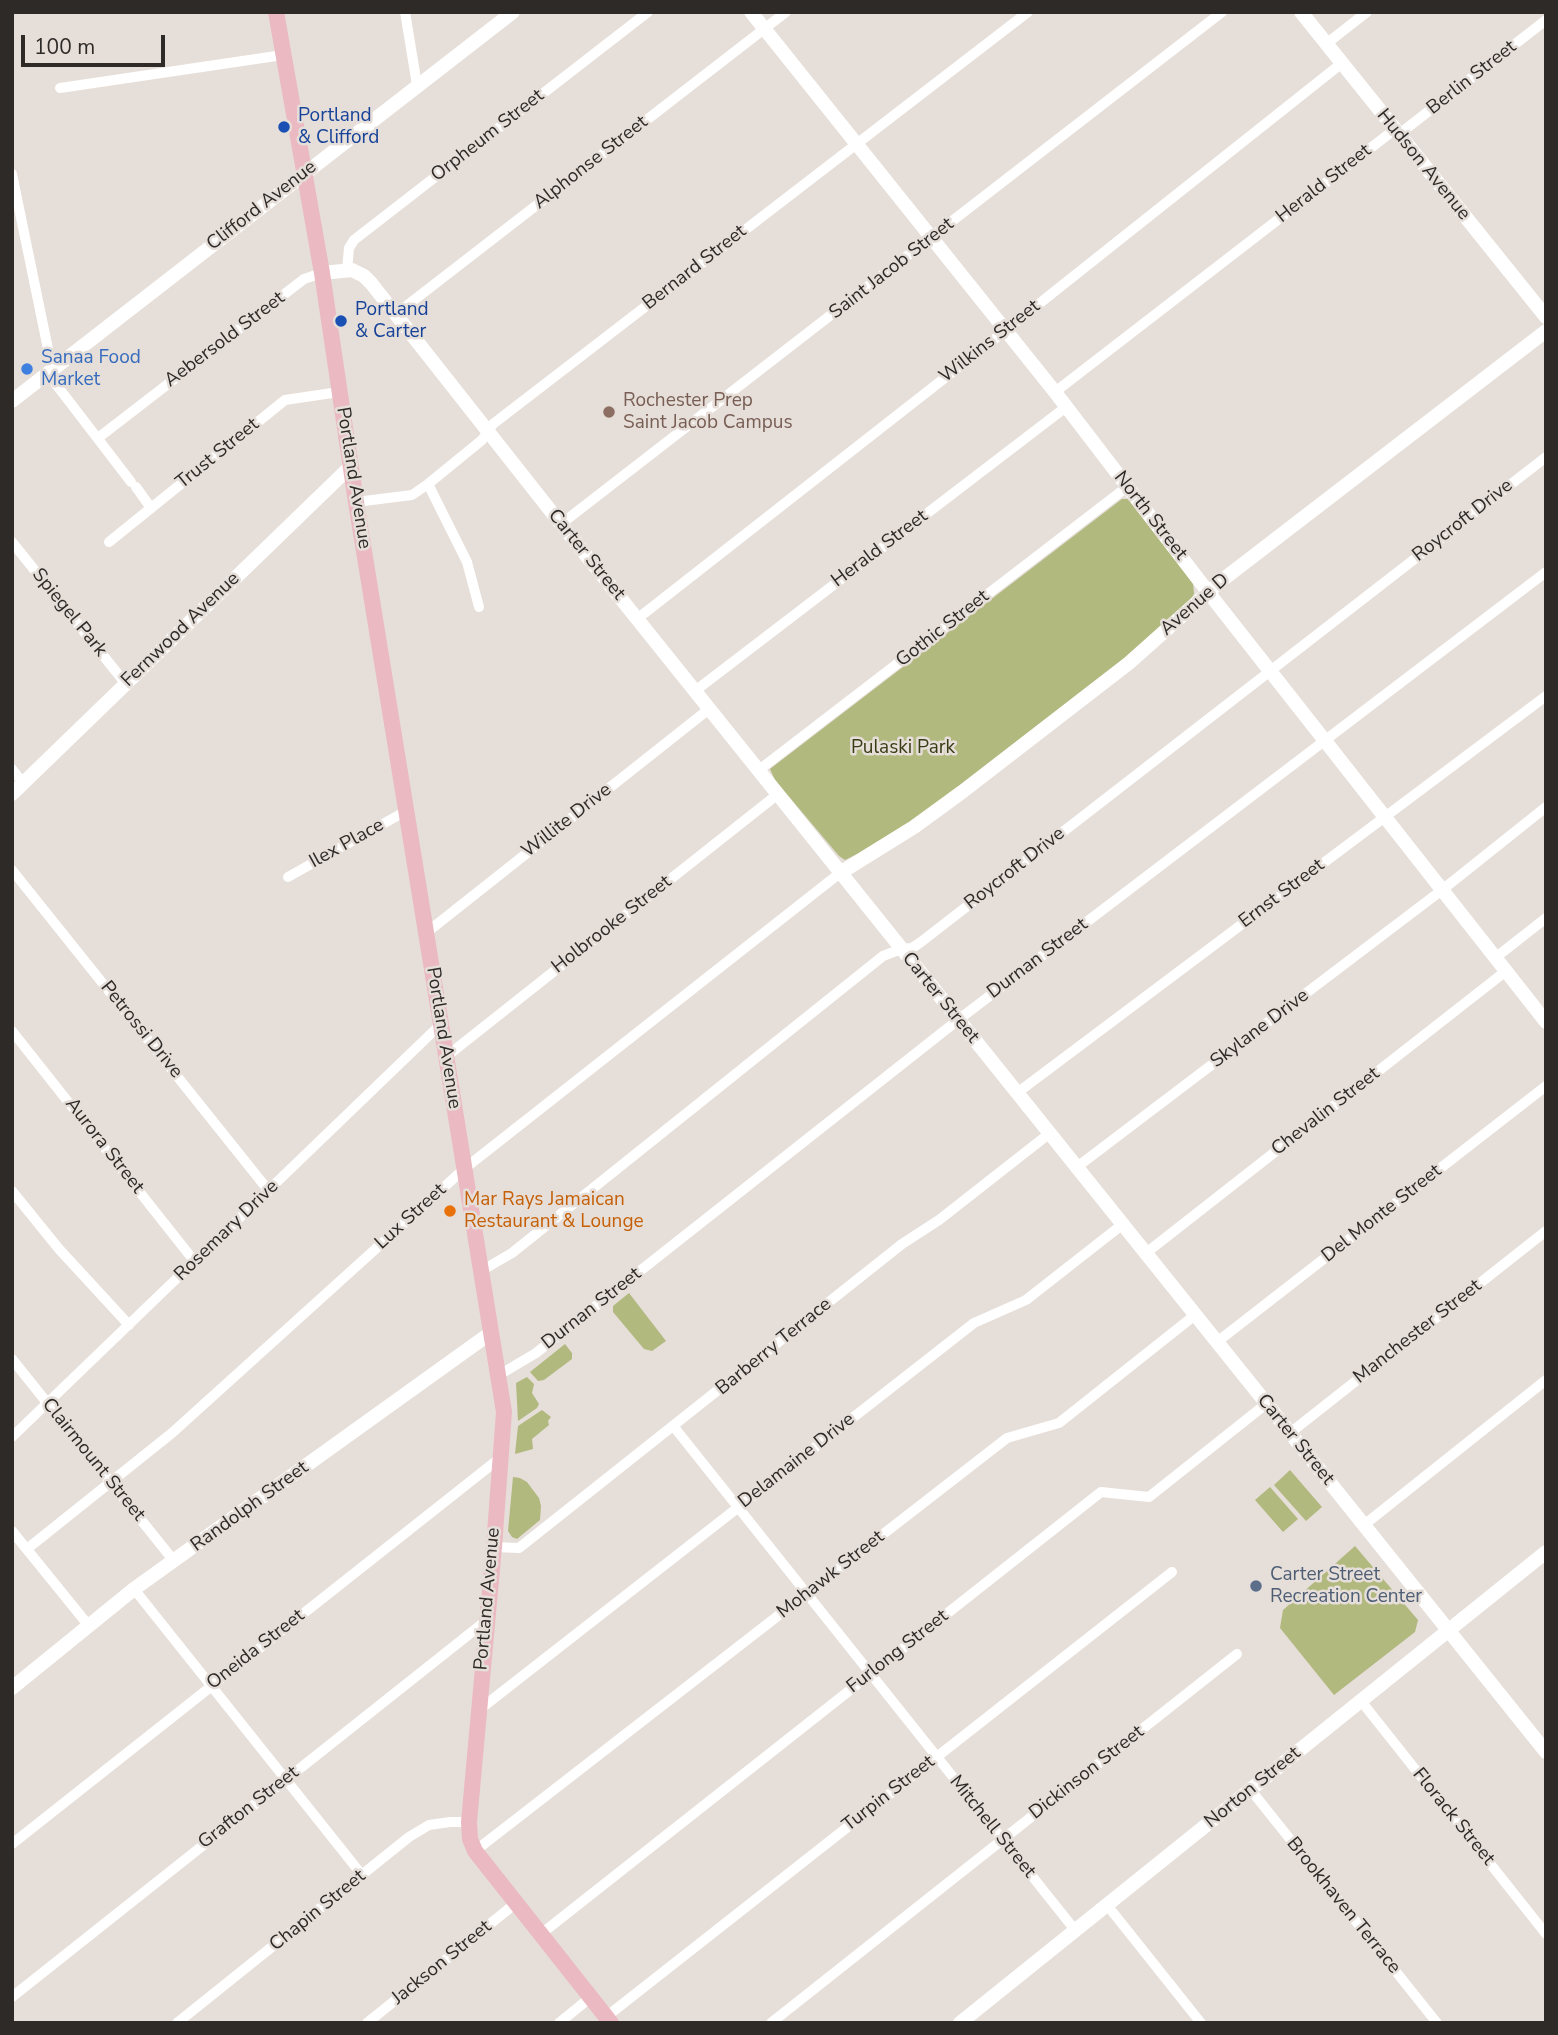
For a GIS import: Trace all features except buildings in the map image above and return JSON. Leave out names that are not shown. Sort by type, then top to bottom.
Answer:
[{"type":"main road","name":"Portland Avenue","points":[[276,12],[322,272],[356,502],[504,1412],[469,1822],[470,1839],[475,1851],[609,2020]]},
{"type":"main road","name":"Clifford Avenue","points":[[12,401],[513,12]]},
{"type":"main road","name":"North Street","points":[[751,12],[1006,330],[1546,1022]]},
{"type":"main road","name":"Hudson Avenue","points":[[1301,12],[1546,317]]},
{"type":"main road","points":[[322,272],[347,270]]},
{"type":"main road","name":"Carter Street","points":[[347,270],[364,276],[396,314],[840,873],[1546,1752]]},
{"type":"main road","name":"Avenue D","points":[[840,873],[952,800],[1129,663],[1208,592],[1546,331]]},
{"type":"main road","name":"Fernwood Avenue","points":[[12,794],[351,466]]},
{"type":"main road","name":"Randolph Street","points":[[12,1688],[134,1589],[492,1332]]},
{"type":"main road","name":"Norton Street","points":[[960,2023],[1544,1556]]},
{"type":"street","points":[[405,12],[417,85]]},
{"type":"street","name":"Orpheum Street","points":[[347,270],[349,248],[354,240],[648,12]]},
{"type":"street","name":"Alphonse Street","points":[[396,314],[786,12]]},
{"type":"street","name":"Bernard Street","points":[[356,502],[412,495],[428,485],[482,440],[493,424],[1028,12]]},
{"type":"street","name":"Saint Jacob Street","points":[[561,524],[1222,12]]},
{"type":"street","points":[[1326,44],[1367,12]]},
{"type":"street","name":"Berlin Street","points":[[1396,133],[1546,20]]},
{"type":"street","points":[[60,88],[283,55]]},
{"type":"street","name":"Wilkins Street","points":[[637,619],[1342,64]]},
{"type":"street","name":"Herald Street","points":[[1055,393],[1396,133]]},
{"type":"street","points":[[12,174],[55,383],[151,508]]},
{"type":"street","name":"Aebersold Street","points":[[98,438],[304,279],[322,272]]},
{"type":"street","name":"Trust Street","points":[[109,542],[285,400],[339,391]]},
{"type":"street","name":"Herald Street","points":[[695,691],[1066,407]]},
{"type":"street","name":"Roycroft Drive","points":[[481,1271],[522,1245],[883,956],[912,948],[921,942],[1546,457]]},
{"type":"street","points":[[428,485],[467,562],[479,607]]},
{"type":"street","name":"Gothic Street","points":[[759,771],[1127,487]]},
{"type":"street","name":"Spiegel Park","points":[[12,542],[126,684]]},
{"type":"street","name":"Durnan Street","points":[[499,1375],[536,1353],[958,1020],[1546,572]]},
{"type":"street","name":"Ernst Street","points":[[1017,1093],[1546,696]]},
{"type":"street","name":"Willite Drive","points":[[426,933],[709,709]]},
{"type":"street","points":[[12,769],[23,783]]},
{"type":"street","name":"Holbrooke Street","points":[[447,1056],[778,794]]},
{"type":"street","name":"Skylane Drive","points":[[1077,1167],[1442,890],[1546,807]]},
{"type":"street","name":"Ilex Place","points":[[288,877],[406,811]]},
{"type":"street","name":"Petrossi Drive","points":[[12,870],[269,1191]]},
{"type":"street","name":"Lux Street","points":[[27,1549],[172,1433],[464,1169],[840,873]]},
{"type":"street","points":[[1495,958],[1546,918]]},
{"type":"street","name":"Chevalin Street","points":[[1146,1253],[1506,971]]},
{"type":"street","name":"Rosemary Drive","points":[[12,1437],[442,1024]]},
{"type":"street","name":"Aurora Street","points":[[12,1031],[195,1262]]},
{"type":"street","name":"Del Monte Street","points":[[1217,1342],[1546,1086]]},
{"type":"street","name":"Barberry Terrace","points":[[494,1547],[519,1548],[902,1244],[939,1220],[1050,1133]]},
{"type":"street","points":[[12,1191],[59,1250],[130,1325]]},
{"type":"street","name":"Delamaine Drive","points":[[478,1711],[975,1323],[1026,1300],[1123,1224]]},
{"type":"street","name":"Manchester Street","points":[[1290,1433],[1546,1231]]},
{"type":"street","name":"Mohawk Street","points":[[475,1851],[1007,1438],[1059,1423],[1195,1315]]},
{"type":"street","name":"Clairmount Street","points":[[12,1359],[174,1562]]},
{"type":"street","points":[[1364,1525],[1546,1380]]},
{"type":"street","name":"Furlong Street","points":[[541,1934],[1101,1492],[1149,1497],[1266,1404]]},
{"type":"street","name":"Mitchell Street","points":[[674,1427],[1075,1930]]},
{"type":"street","name":"Oneida Street","points":[[12,1844],[500,1458]]},
{"type":"street","points":[[12,1531],[89,1626]]},
{"type":"street","name":"Turpin Street","points":[[609,2020],[1172,1572]]},
{"type":"street","points":[[134,1589],[362,1875]]},
{"type":"street","name":"Grafton Street","points":[[12,1997],[486,1620]]},
{"type":"street","name":"Dickinson Street","points":[[771,2023],[1237,1654]]},
{"type":"street","name":"Florack Street","points":[[1360,1701],[1546,1934]]},
{"type":"street","name":"Brookhaven Terrace","points":[[1250,1790],[1437,2023]]},
{"type":"street","name":"Chapin Street","points":[[177,2023],[409,1838],[429,1825],[469,1822]]},
{"type":"street","name":"Jackson Street","points":[[367,2023],[516,1903]]},
{"type":"street","points":[[1107,1905],[1201,2023]]},
{"type":"street","points":[[559,2023],[591,1997]]},
{"type":"green space","name":"Pulaski Park","points":[[1122,499],[1128,499],[1193,583],[1194,594],[1187,605],[1124,659],[928,811],[857,854],[845,860],[839,856],[775,780],[770,769]]},
{"type":"green space","points":[[629,1293],[666,1341],[652,1351],[644,1349],[613,1312],[613,1306]]},
{"type":"green space","points":[[565,1344],[572,1353],[572,1359],[544,1380],[538,1381],[530,1372]]},
{"type":"green space","points":[[527,1377],[534,1384],[532,1393],[539,1404],[518,1421],[516,1383]]},
{"type":"green space","points":[[542,1410],[551,1417],[549,1425],[532,1439],[533,1449],[515,1454],[518,1426]]},
{"type":"green space","points":[[1290,1470],[1322,1507],[1306,1521],[1274,1485]]},
{"type":"green space","points":[[513,1477],[527,1482],[539,1498],[541,1506],[540,1520],[517,1539],[508,1531]]},
{"type":"green space","points":[[1270,1487],[1298,1519],[1283,1532],[1255,1500]]},
{"type":"green space","points":[[1355,1546],[1418,1620],[1415,1632],[1334,1695],[1280,1628],[1283,1610]]},
{"type":"place","name":"Portland & Clifford","points":[[284,127]]},
{"type":"place","name":"Portland & Carter","points":[[341,321]]},
{"type":"place","name":"Sanaa Food Market","points":[[27,369]]},
{"type":"place","name":"Rochester Prep Saint Jacob Campus","points":[[609,412]]},
{"type":"place","name":"Mar Rays Jamaican Restaurant & Lounge","points":[[450,1211]]},
{"type":"place","name":"Carter Street Recreation Center","points":[[1256,1586]]}]
